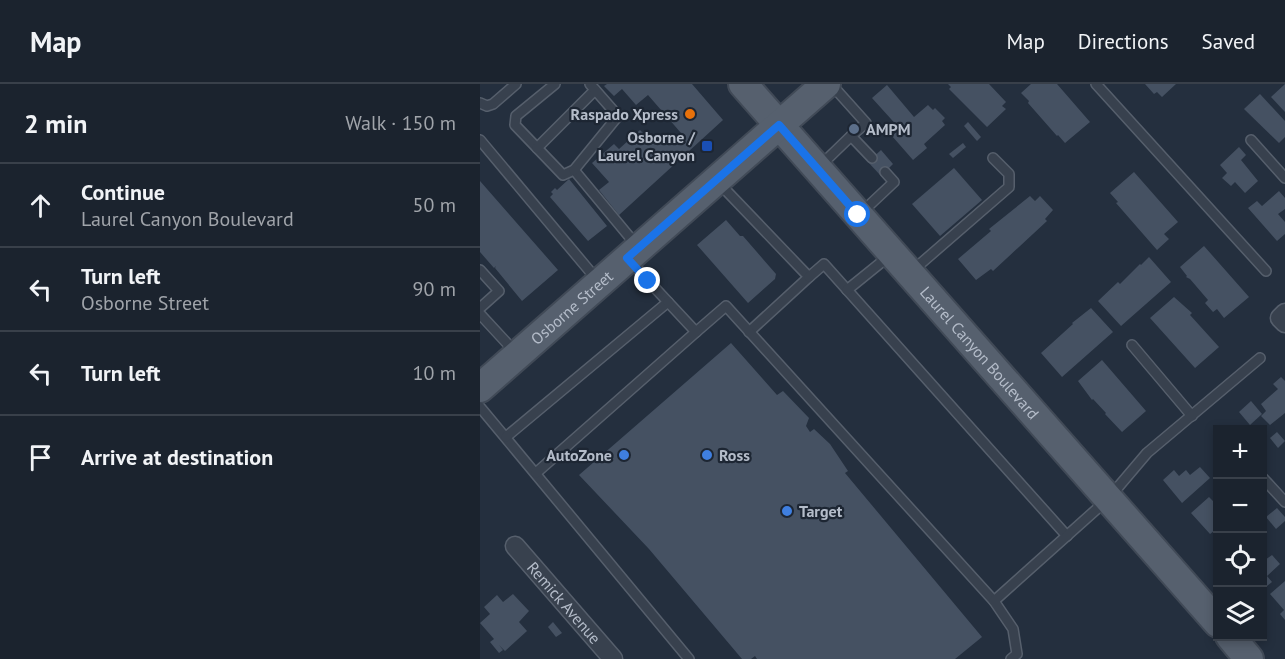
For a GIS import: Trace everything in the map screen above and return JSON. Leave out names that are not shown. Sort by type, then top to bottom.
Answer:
[{"type":"main road","name":"Laurel Canyon Boulevard","points":[[743,84],[1213,617]]},
{"type":"main road","name":"Osborne Street","points":[[480,388],[825,84]]},
{"type":"main road","points":[[1234,641],[1250,659]]},
{"type":"street","name":"Remick Avenue","points":[[515,546],[614,659]]},
{"type":"lane","points":[[480,103],[487,106],[493,104],[516,84]]},
{"type":"lane","points":[[537,148],[593,87],[618,116],[574,170],[563,176],[515,125],[516,116],[555,84]]},
{"type":"lane","points":[[817,168],[866,123],[830,84]]},
{"type":"lane","points":[[1096,84],[1266,271]]},
{"type":"lane","points":[[851,136],[872,158]]},
{"type":"lane","points":[[480,140],[600,283]]},
{"type":"lane","points":[[1251,140],[1285,178]]},
{"type":"lane","points":[[847,290],[901,264],[1009,188],[1009,174],[993,158]]},
{"type":"lane","points":[[574,170],[668,302],[696,332]]},
{"type":"lane","points":[[858,215],[894,182],[885,172]]},
{"type":"lane","points":[[716,180],[809,277]]},
{"type":"lane","points":[[749,332],[824,264],[1066,536]]},
{"type":"lane","points":[[480,270],[499,291],[480,308]]},
{"type":"lane","points":[[506,437],[668,302]]},
{"type":"lane","points":[[536,473],[726,306],[994,601],[1013,629],[1017,654],[1011,659]]},
{"type":"lane","points":[[480,314],[518,355]]},
{"type":"lane","points":[[1132,345],[1191,416]]},
{"type":"lane","points":[[994,601],[1108,499],[1148,453],[1260,358]]},
{"type":"lane","points":[[480,406],[689,659]]},
{"type":"lane","points":[[1265,479],[1285,502]]},
{"type":"building","points":[[607,84],[692,84],[723,120],[619,215],[599,190],[609,182],[592,163],[614,144],[619,149],[640,130],[650,140],[657,133],[670,143],[681,133],[648,95],[636,105],[622,89],[614,96],[604,86]]},
{"type":"building","points":[[948,84],[989,84],[1006,102],[1002,106],[1006,109],[987,127],[949,89],[951,87]]},
{"type":"building","points":[[1031,84],[1057,84],[1090,122],[1065,143],[1021,93]]},
{"type":"building","points":[[1145,84],[1176,84],[1162,97],[1157,92],[1154,94]]},
{"type":"building","points":[[1285,84],[1285,112],[1271,97]]},
{"type":"building","points":[[887,85],[914,117],[928,105],[933,110],[935,108],[945,118],[942,121],[945,125],[924,144],[927,148],[913,160],[892,136],[900,129],[872,98]]},
{"type":"building","points":[[1260,94],[1285,121],[1285,137],[1279,143],[1244,109]]},
{"type":"building","points":[[968,122],[981,137],[977,141],[964,126]]},
{"type":"building","points":[[963,143],[966,147],[953,158],[949,154]]},
{"type":"building","points":[[1239,147],[1246,155],[1241,160],[1258,181],[1245,193],[1235,182],[1231,186],[1222,178],[1227,173],[1220,165]]},
{"type":"building","points":[[881,150],[893,164],[881,176],[868,162]]},
{"type":"building","points":[[954,168],[982,200],[940,236],[912,204]]},
{"type":"building","points":[[1134,172],[1178,222],[1164,234],[1169,239],[1157,250],[1110,193]]},
{"type":"building","points":[[569,179],[607,226],[588,241],[550,197],[555,188],[557,190]]},
{"type":"building","points":[[480,181],[558,270],[522,301],[495,268],[496,266],[494,268],[480,252]]},
{"type":"building","points":[[1279,191],[1285,198],[1285,209],[1278,214],[1285,222],[1285,234],[1277,241],[1248,208],[1257,201],[1262,206]]},
{"type":"building","points":[[1030,196],[1035,201],[1040,196],[1053,210],[1045,219],[1047,221],[993,271],[991,269],[976,280],[958,259],[991,231],[989,229]]},
{"type":"building","points":[[726,220],[776,274],[775,279],[748,303],[697,245]]},
{"type":"building","points":[[1204,246],[1249,297],[1224,318],[1217,309],[1213,312],[1205,303],[1208,300],[1186,277],[1180,267]]},
{"type":"building","points":[[1149,257],[1171,282],[1121,326],[1098,301]]},
{"type":"building","points":[[1174,297],[1192,313],[1190,315],[1219,347],[1195,368],[1150,318]]},
{"type":"building","points":[[1091,308],[1113,332],[1062,377],[1041,353]]},
{"type":"building","name":"Target","points":[[731,343],[777,395],[783,391],[809,418],[806,426],[810,432],[814,429],[830,444],[848,471],[845,473],[982,637],[955,659],[757,659],[755,656],[751,659],[742,659],[649,549],[579,475]]},
{"type":"building","points":[[1102,360],[1146,411],[1122,432],[1092,400],[1078,381]]},
{"type":"building","points":[[1281,377],[1285,381],[1285,413],[1270,425],[1261,416],[1266,411],[1261,404],[1278,389],[1273,384]]},
{"type":"building","points":[[1251,401],[1262,414],[1250,425],[1239,412]]},
{"type":"building","points":[[1277,432],[1285,441],[1278,448],[1270,438]]},
{"type":"building","points":[[1200,467],[1210,478],[1182,503],[1163,480],[1174,470],[1179,476],[1186,470],[1190,475]]},
{"type":"building","points":[[1209,497],[1213,501],[1213,532],[1210,534],[1191,513]]},
{"type":"building","points":[[1277,508],[1285,517],[1285,521],[1276,529],[1267,516]]},
{"type":"building","points":[[1272,555],[1280,564],[1267,576],[1267,559]]},
{"type":"building","points":[[1267,576],[1272,582],[1267,586]]},
{"type":"building","points":[[1285,581],[1285,620],[1280,614],[1284,610],[1270,594]]},
{"type":"building","points":[[513,594],[529,611],[519,622],[527,631],[505,651],[499,645],[503,650],[499,653],[490,642],[494,639],[480,623],[490,614],[484,607],[497,595],[503,602]]},
{"type":"building","points":[[553,622],[562,633],[556,637],[548,627]]},
{"type":"place","name":"Raspado Xpress","points":[[690,114]]},
{"type":"place","name":"AMPM","points":[[854,129]]},
{"type":"place","name":"Osborne / Laurel Canyon","points":[[707,146]]},
{"type":"place","name":"AutoZone","points":[[624,455]]},
{"type":"place","name":"Ross","points":[[707,455]]},
{"type":"place","name":"Target","points":[[787,511]]},
{"type":"route","points":[[648,281],[627,258],[779,125],[858,215]]}]
